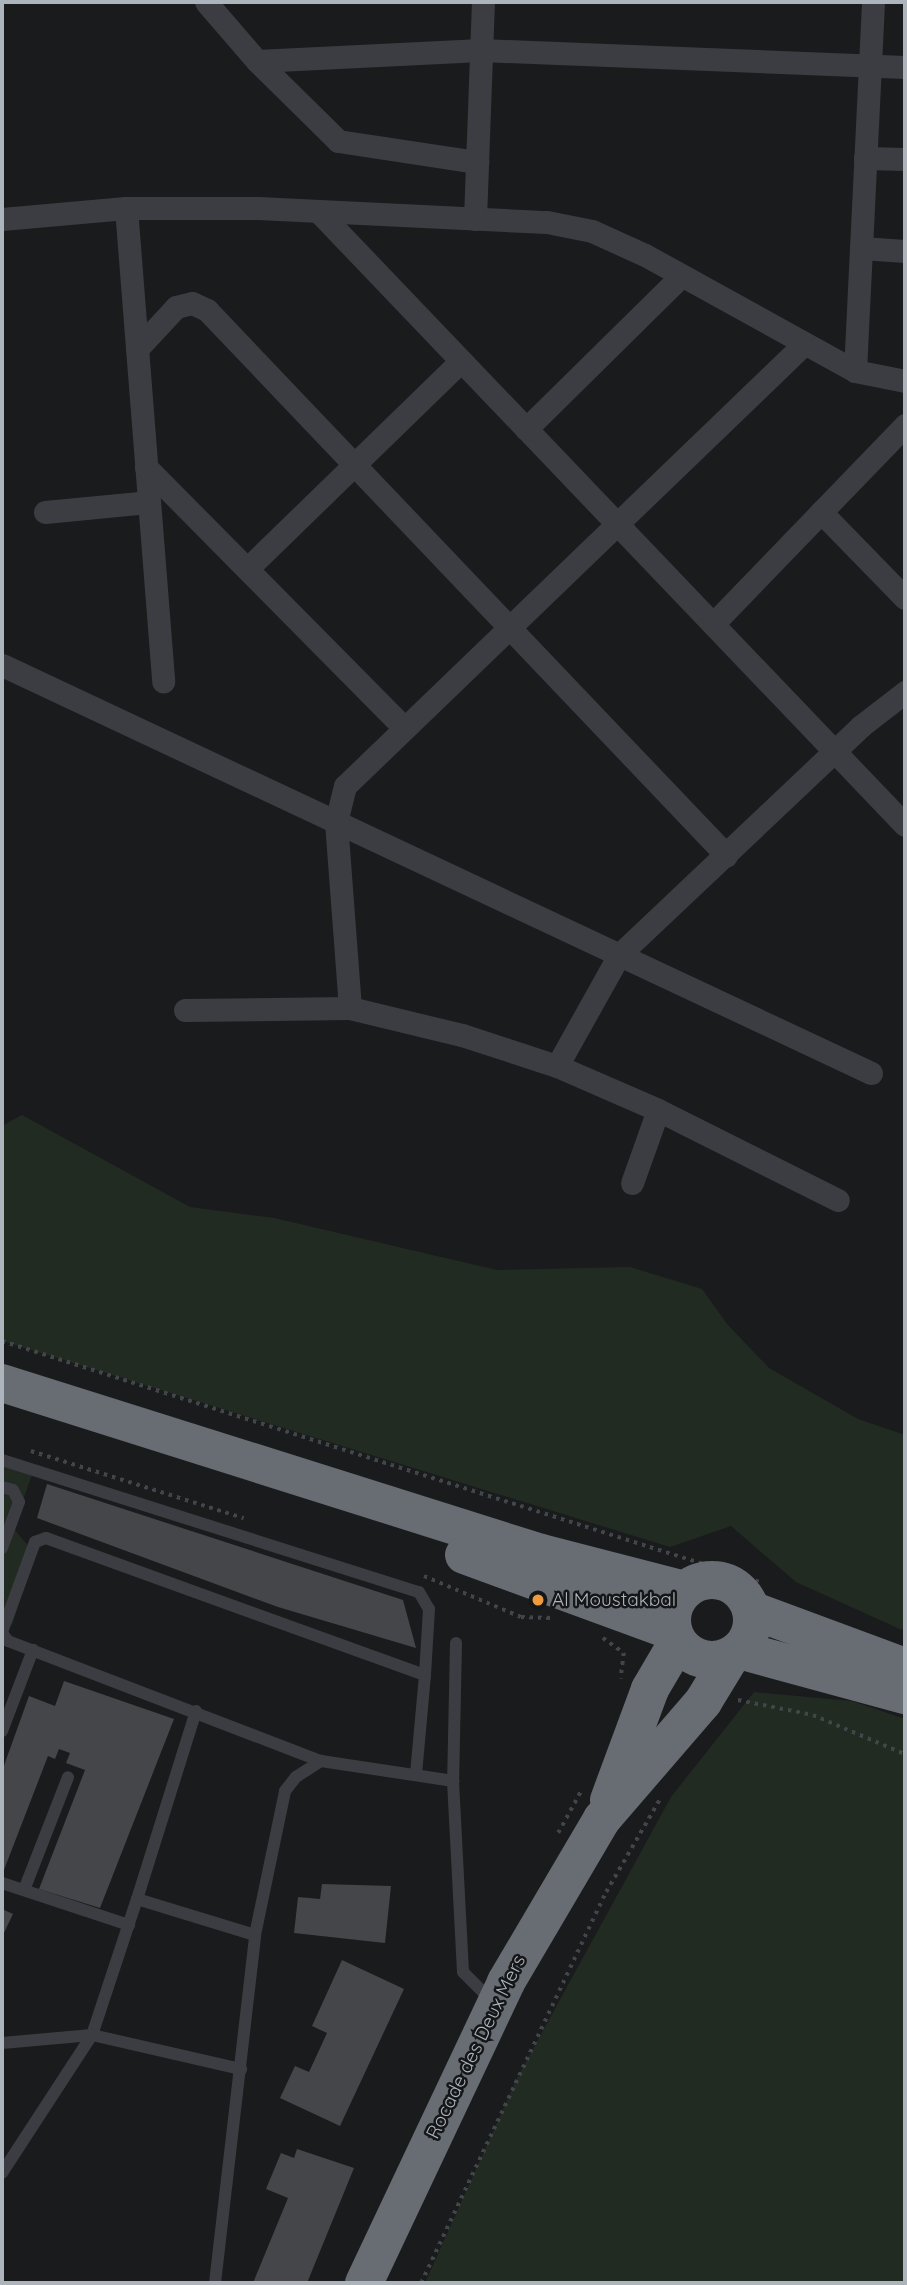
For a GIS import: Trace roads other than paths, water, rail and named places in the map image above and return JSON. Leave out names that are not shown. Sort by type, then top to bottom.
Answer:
[{"type":"highway","points":[[2,1382],[528,1549],[685,1590],[718,1580],[905,1667]]},
{"type":"highway","points":[[2,1410],[451,1551],[674,1637],[703,1660],[735,1653],[905,1695]]},
{"type":"highway","points":[[674,1637],[676,1602],[685,1590]]},
{"type":"highway","points":[[735,1653],[752,1626],[756,1596]]},
{"type":"highway","name":"Rocade des Deux Mers","points":[[602,1819],[633,1729],[674,1637]]},
{"type":"highway","name":"Rocade des Deux Mers","points":[[364,2283],[495,2004],[602,1819],[703,1702],[735,1653]]},
{"type":"street","points":[[206,2],[257,61],[338,141],[477,162]]},
{"type":"street","points":[[475,219],[483,2]]},
{"type":"street","points":[[855,371],[873,2]]},
{"type":"street","points":[[257,61],[481,50],[905,67]]},
{"type":"street","points":[[865,158],[905,159]]},
{"type":"street","points":[[125,208],[163,682]]},
{"type":"street","points":[[2,219],[125,208],[318,211],[547,222],[592,231],[855,371],[905,381]]},
{"type":"street","points":[[318,211],[905,825]]},
{"type":"street","points":[[861,248],[905,251]]},
{"type":"street","points":[[526,429],[681,276]]},
{"type":"street","points":[[136,349],[176,307],[200,305],[726,855]]},
{"type":"street","points":[[350,1008],[336,822],[345,786],[803,345]]},
{"type":"street","points":[[248,568],[461,361]]},
{"type":"street","points":[[713,624],[905,425]]},
{"type":"street","points":[[146,467],[404,728]]},
{"type":"street","points":[[45,512],[149,502]]},
{"type":"street","points":[[821,512],[905,598]]},
{"type":"street","points":[[2,665],[871,1073]]},
{"type":"street","points":[[557,1066],[619,955],[835,752],[905,692]]},
{"type":"street","points":[[185,1010],[350,1008],[462,1035],[557,1066],[658,1110],[838,1200]]},
{"type":"street","points":[[632,1183],[658,1110]]},
{"type":"lane","points":[[2,1460],[418,1592],[429,1609],[416,1773]]},
{"type":"lane","points":[[2,1487],[13,1490],[19,1502],[2,1548]]},
{"type":"lane","points":[[425,1675],[46,1538],[34,1542],[6,1610],[2,1633],[8,1641],[321,1761],[416,1773],[453,1781]]},
{"type":"lane","points":[[456,1643],[453,1781],[463,1972],[475,1989],[495,2004]]},
{"type":"lane","points":[[2,1731],[33,1650]]},
{"type":"lane","points":[[2,2173],[92,2035],[196,1711]]},
{"type":"lane","points":[[215,2283],[242,2069],[255,1935],[285,1791],[296,1777],[321,1761]]},
{"type":"lane","points":[[24,1890],[68,1777]]},
{"type":"lane","points":[[2,1882],[129,1925]]},
{"type":"lane","points":[[137,1899],[255,1935]]},
{"type":"lane","points":[[2,2043],[92,2035],[242,2069]]},
{"type":"place","name":"Al Moustakbal","points":[[538,1600]]}]
